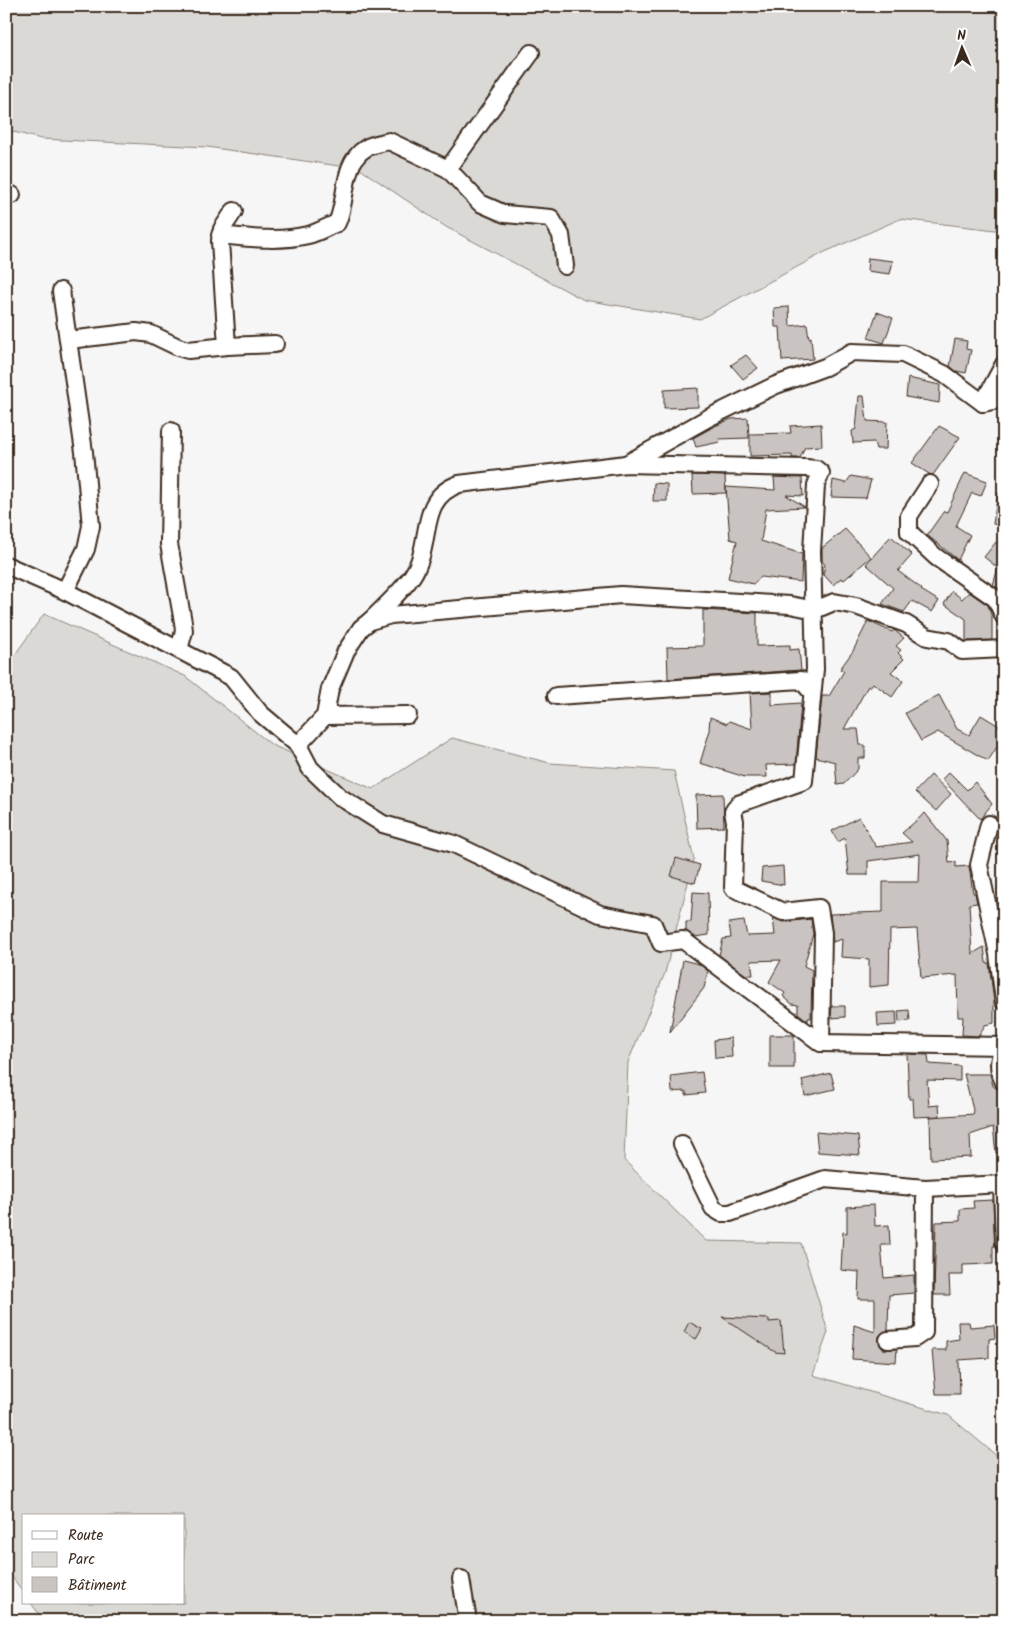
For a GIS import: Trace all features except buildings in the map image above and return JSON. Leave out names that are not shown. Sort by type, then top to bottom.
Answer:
[{"type":"street","points":[[448,169],[531,54]]},
{"type":"street","points":[[220,235],[253,238],[288,238],[309,235],[337,223],[343,210],[344,183],[357,156],[367,148],[389,141],[448,169],[480,202],[505,214],[551,218],[561,234],[565,266]]},
{"type":"street","points":[[227,346],[220,235],[234,211]]},
{"type":"street","points":[[61,291],[70,340],[91,526],[86,549],[65,591]]},
{"type":"street","points":[[70,340],[136,332],[151,334],[188,350],[275,344]]},
{"type":"street","points":[[626,464],[710,417],[776,385],[825,367],[852,352],[903,354],[944,374],[983,403],[1004,399]]},
{"type":"street","points":[[983,403],[1004,364]]},
{"type":"street","points":[[171,431],[169,544],[184,631],[179,650]]},
{"type":"street","points":[[298,744],[325,716],[330,689],[346,651],[361,628],[370,621],[412,576],[424,547],[432,505],[449,487],[459,484],[626,464],[816,469],[821,474],[816,486],[813,532],[815,669],[804,781],[738,804],[733,812],[735,822],[733,888],[783,912],[818,908],[823,933],[821,1043]]},
{"type":"street","points":[[930,484],[909,516],[909,532],[936,557],[996,599],[1004,617]]},
{"type":"street","points":[[6,565],[65,591],[231,677],[260,713],[298,744],[310,768],[340,798],[383,824],[454,844],[600,914],[653,924],[661,943],[683,940],[821,1043],[1004,1045],[999,1058],[998,1071],[1004,1082]]},
{"type":"street","points":[[370,621],[391,614],[621,595],[790,605],[815,610],[834,602],[856,606],[906,624],[926,637],[949,641],[962,651],[1004,649]]},
{"type":"street","points":[[556,696],[801,680],[809,689],[813,688]]},
{"type":"street","points":[[325,716],[408,715]]},
{"type":"street","points":[[989,824],[979,865],[1001,953],[1004,1000]]},
{"type":"street","points":[[682,1144],[713,1208],[721,1213],[730,1213],[825,1180],[925,1188],[1003,1184],[1004,1242]]},
{"type":"street","points":[[888,1340],[915,1338],[921,1336],[924,1332],[925,1188]]},
{"type":"street","points":[[460,1579],[468,1621]]},
{"type":"green space","points":[[6,6],[1004,6],[1004,231],[900,219],[825,252],[700,319],[584,300],[446,227],[360,169],[207,147],[41,139],[6,130]]},
{"type":"green space","points":[[44,614],[185,676],[272,745],[373,789],[452,738],[550,763],[674,771],[694,859],[665,973],[628,1062],[624,1160],[706,1241],[801,1243],[828,1332],[813,1375],[948,1415],[1004,1462],[1004,1621],[44,1621],[32,1604],[185,1604],[185,1514],[22,1514],[22,1590],[6,1569],[6,667]]}]
